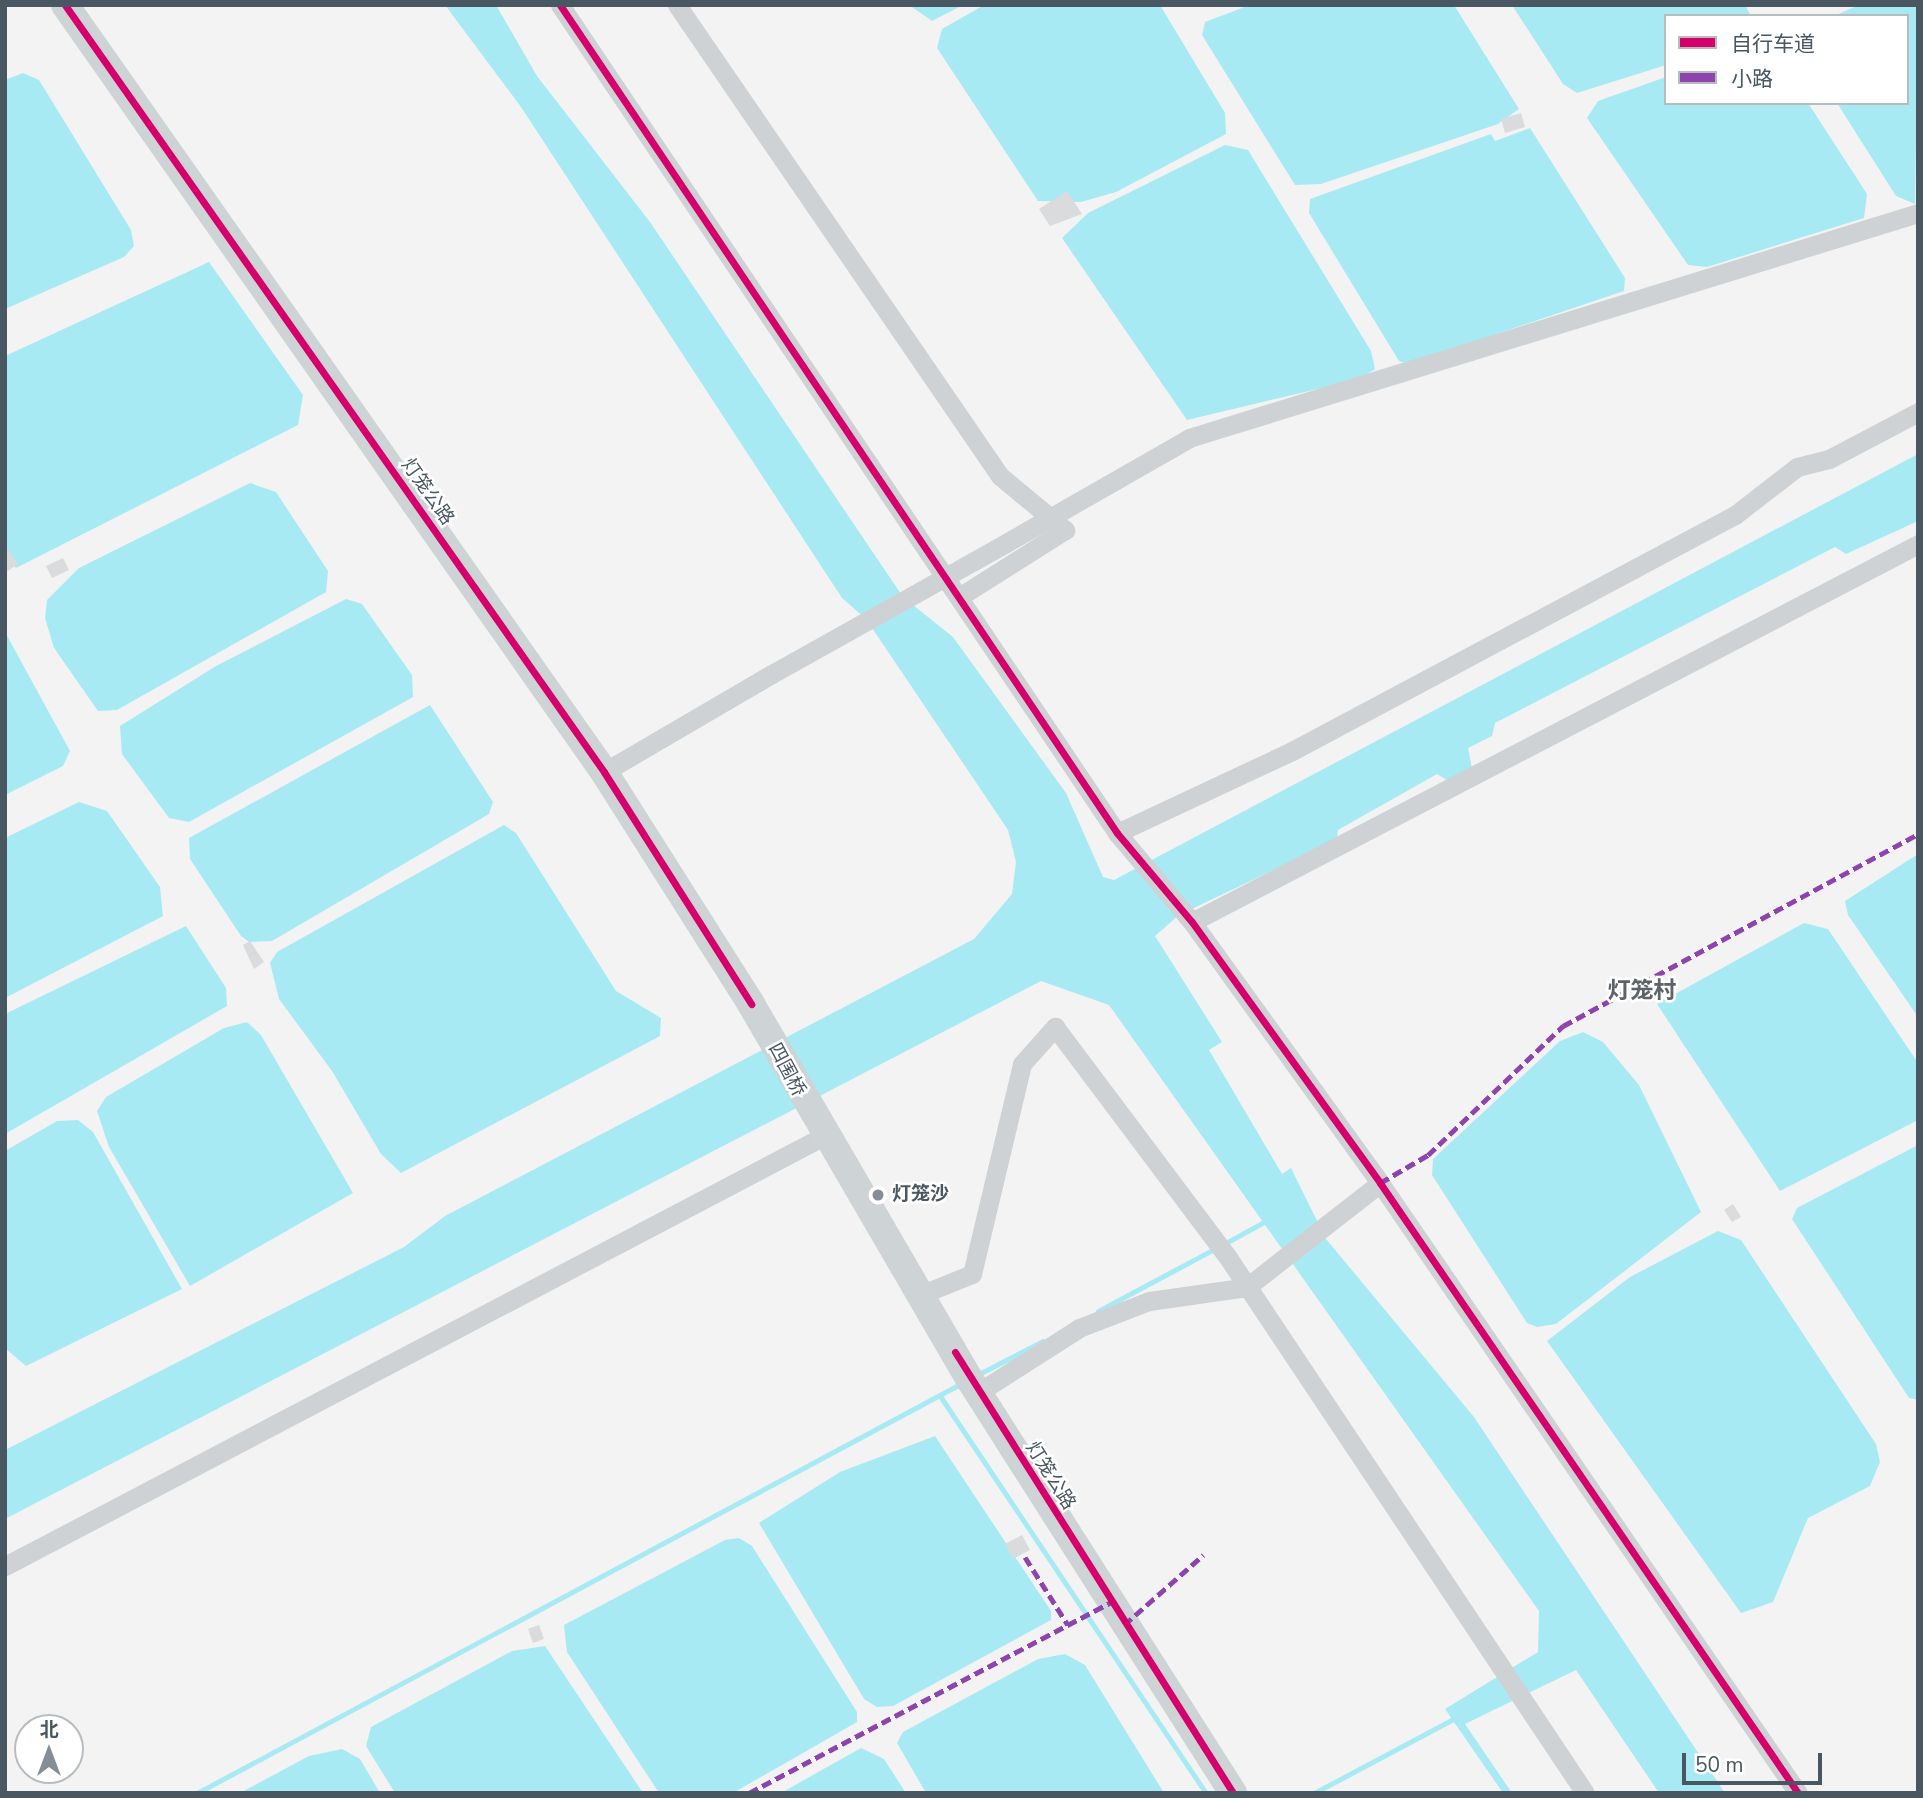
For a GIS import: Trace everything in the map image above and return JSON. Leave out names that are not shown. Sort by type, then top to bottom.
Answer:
[{"type":"street","name":"灯笼公路","points":[[65,5],[604,772],[751,1004]]},
{"type":"street","points":[[560,5],[1117,833],[1192,922],[1380,1183],[1798,1793]]},
{"type":"street","points":[[677,5],[1000,475],[1052,515],[1065,530],[959,597]]},
{"type":"street","points":[[604,772],[1189,438],[1918,213]]},
{"type":"street","points":[[1117,833],[1292,751],[1735,514],[1797,467],[1829,459],[1918,412]]},
{"type":"street","points":[[1192,922],[1918,544]]},
{"type":"street","name":"四围桥","points":[[751,1004],[822,1137]]},
{"type":"street","points":[[920,1295],[972,1274],[1022,1063],[1055,1027],[1227,1256],[1585,1793]]},
{"type":"street","name":"灯笼公路","points":[[822,1137],[974,1386],[1233,1793]]},
{"type":"street","points":[[5,1566],[822,1137]]},
{"type":"street","points":[[974,1386],[1079,1328],[1149,1301],[1247,1287],[1380,1183]]},
{"type":"water","points":[[445,5],[496,5],[537,76],[650,222],[903,597],[953,637],[1066,793],[1103,877],[1114,880],[1918,454],[1918,521],[1846,554],[1835,547],[1495,723],[1492,736],[1468,748],[1474,778],[1453,784],[1437,774],[1338,830],[1337,840],[1179,915],[1155,936],[1222,1042],[1209,1050],[1282,1174],[1291,1168],[1326,1239],[1474,1417],[1725,1793],[1659,1793],[1576,1670],[1465,1724],[1512,1793],[1503,1793],[1445,1709],[1538,1652],[1539,1611],[1109,1005],[1041,981],[5,1519],[5,1450],[404,1247],[445,1216],[974,939],[1012,894],[1016,862],[1008,830],[866,619],[842,598],[521,107]]},
{"type":"water","points":[[909,5],[963,5],[932,21]]},
{"type":"water","points":[[984,5],[1160,5],[1225,113],[1226,134],[1116,192],[1081,202],[1038,201],[937,48],[942,29]]},
{"type":"water","points":[[1250,5],[1454,5],[1519,109],[1498,124],[1321,184],[1295,185],[1202,35],[1205,22]]},
{"type":"water","points":[[1512,5],[1745,5],[1750,14],[1664,14],[1664,66],[1577,93],[1563,84]]},
{"type":"water","points":[[1859,5],[1918,5],[1915,204],[1896,196],[1838,105],[1909,105],[1909,14],[1839,14]]},
{"type":"water","points":[[23,73],[39,80],[131,230],[134,246],[124,257],[5,309],[5,80]]},
{"type":"water","points":[[1664,78],[1664,105],[1809,105],[1867,194],[1864,218],[1707,267],[1688,265],[1587,118],[1598,101]]},
{"type":"water","points":[[1530,128],[1625,278],[1624,291],[1408,364],[1399,361],[1309,213],[1310,199],[1491,134],[1495,141]]},
{"type":"water","points":[[1225,145],[1248,150],[1371,351],[1375,369],[1360,379],[1187,420],[1062,238],[1088,213]]},
{"type":"water","points":[[209,262],[303,395],[298,425],[16,568],[5,556],[5,356]]},
{"type":"water","points":[[250,483],[276,492],[328,571],[326,592],[117,710],[98,711],[54,648],[45,618],[47,600],[79,568]]},
{"type":"water","points":[[346,599],[362,604],[412,675],[413,697],[189,822],[169,818],[122,754],[120,726],[216,666]]},
{"type":"water","points":[[5,632],[70,751],[63,766],[5,795]]},
{"type":"water","points":[[430,705],[493,802],[489,814],[272,941],[249,942],[241,936],[190,859],[189,838]]},
{"type":"water","points":[[79,802],[107,811],[160,887],[163,916],[5,998],[5,838]]},
{"type":"water","points":[[504,825],[516,833],[616,991],[661,1018],[660,1036],[401,1173],[381,1154],[332,1071],[279,999],[270,963],[277,952]]},
{"type":"water","points":[[1918,854],[1918,1017],[1848,915],[1845,901]]},
{"type":"water","points":[[1804,923],[1828,929],[1918,1063],[1918,1120],[1780,1191],[1657,1004]]},
{"type":"water","points":[[186,926],[226,988],[227,1006],[5,1134],[5,1014]]},
{"type":"water","points":[[247,1022],[261,1035],[353,1193],[190,1286],[109,1147],[97,1111],[106,1097],[224,1028]]},
{"type":"water","points":[[1583,1032],[1603,1042],[1639,1085],[1701,1212],[1556,1324],[1537,1327],[1527,1323],[1432,1175],[1433,1159],[1560,1041]]},
{"type":"water","points":[[78,1120],[93,1132],[182,1289],[26,1366],[5,1348],[5,1151],[57,1121]]},
{"type":"water","points":[[1918,1145],[1918,1400],[1909,1398],[1792,1219],[1797,1208]]},
{"type":"water","points":[[1718,1231],[1741,1240],[1876,1444],[1880,1462],[1870,1486],[1808,1518],[1773,1602],[1741,1613],[1547,1341],[1630,1277]]},
{"type":"water","points":[[935,1436],[1051,1611],[1051,1620],[893,1706],[877,1707],[864,1699],[759,1523],[840,1472]]},
{"type":"water","points":[[739,1538],[752,1546],[857,1712],[857,1722],[733,1793],[659,1793],[567,1652],[564,1625],[725,1540]]},
{"type":"water","points":[[545,1646],[643,1793],[395,1793],[366,1746],[371,1727],[512,1651]]},
{"type":"water","points":[[1065,1654],[1085,1665],[1164,1793],[926,1793],[897,1743],[903,1732],[1038,1659]]},
{"type":"water","points":[[861,1748],[884,1759],[906,1793],[781,1793]]},
{"type":"water","points":[[342,1749],[360,1759],[380,1793],[240,1793],[309,1756]]},
{"type":"building","points":[[1521,113],[1525,127],[1505,133],[1501,119]]},
{"type":"building","points":[[1067,191],[1082,214],[1050,226],[1039,209]]},
{"type":"building","points":[[7,548],[18,564],[5,573],[5,549]]},
{"type":"building","points":[[63,558],[69,570],[52,578],[46,566]]},
{"type":"building","points":[[250,941],[264,962],[254,969],[243,945]]},
{"type":"building","points":[[1733,1204],[1741,1217],[1732,1222],[1724,1210]]},
{"type":"building","points":[[1022,1535],[1030,1550],[1013,1559],[1005,1544]]},
{"type":"building","points":[[539,1625],[544,1639],[533,1643],[528,1629]]},
{"type":"waterway","points":[[1224,1244],[1271,1218]]},
{"type":"waterway","points":[[1098,1311],[1216,1248]]},
{"type":"waterway","points":[[977,1375],[1043,1341]]},
{"type":"waterway","points":[[197,1793],[962,1383]]},
{"type":"waterway","points":[[940,1396],[1206,1793]]},
{"type":"waterway","points":[[1314,1793],[1457,1717]]},
{"type":"marked path","points":[[1380,1183],[1428,1155],[1563,1026],[1918,834]]},
{"type":"marked path","points":[[1124,1625],[1203,1555]]},
{"type":"marked path","points":[[1025,1557],[1068,1625]]},
{"type":"marked path","points":[[749,1793],[1110,1603]]},
{"type":"cycle path","points":[[65,5],[604,772],[751,1004]]},
{"type":"cycle path","points":[[560,5],[1117,833],[1192,922],[1380,1183],[1798,1793]]},
{"type":"cycle path","points":[[955,1352],[1233,1793]]},
{"type":"place","name":"灯笼沙","points":[[878,1195]]},
{"type":"district","name":"灯笼村","points":[[1642,991]]}]
